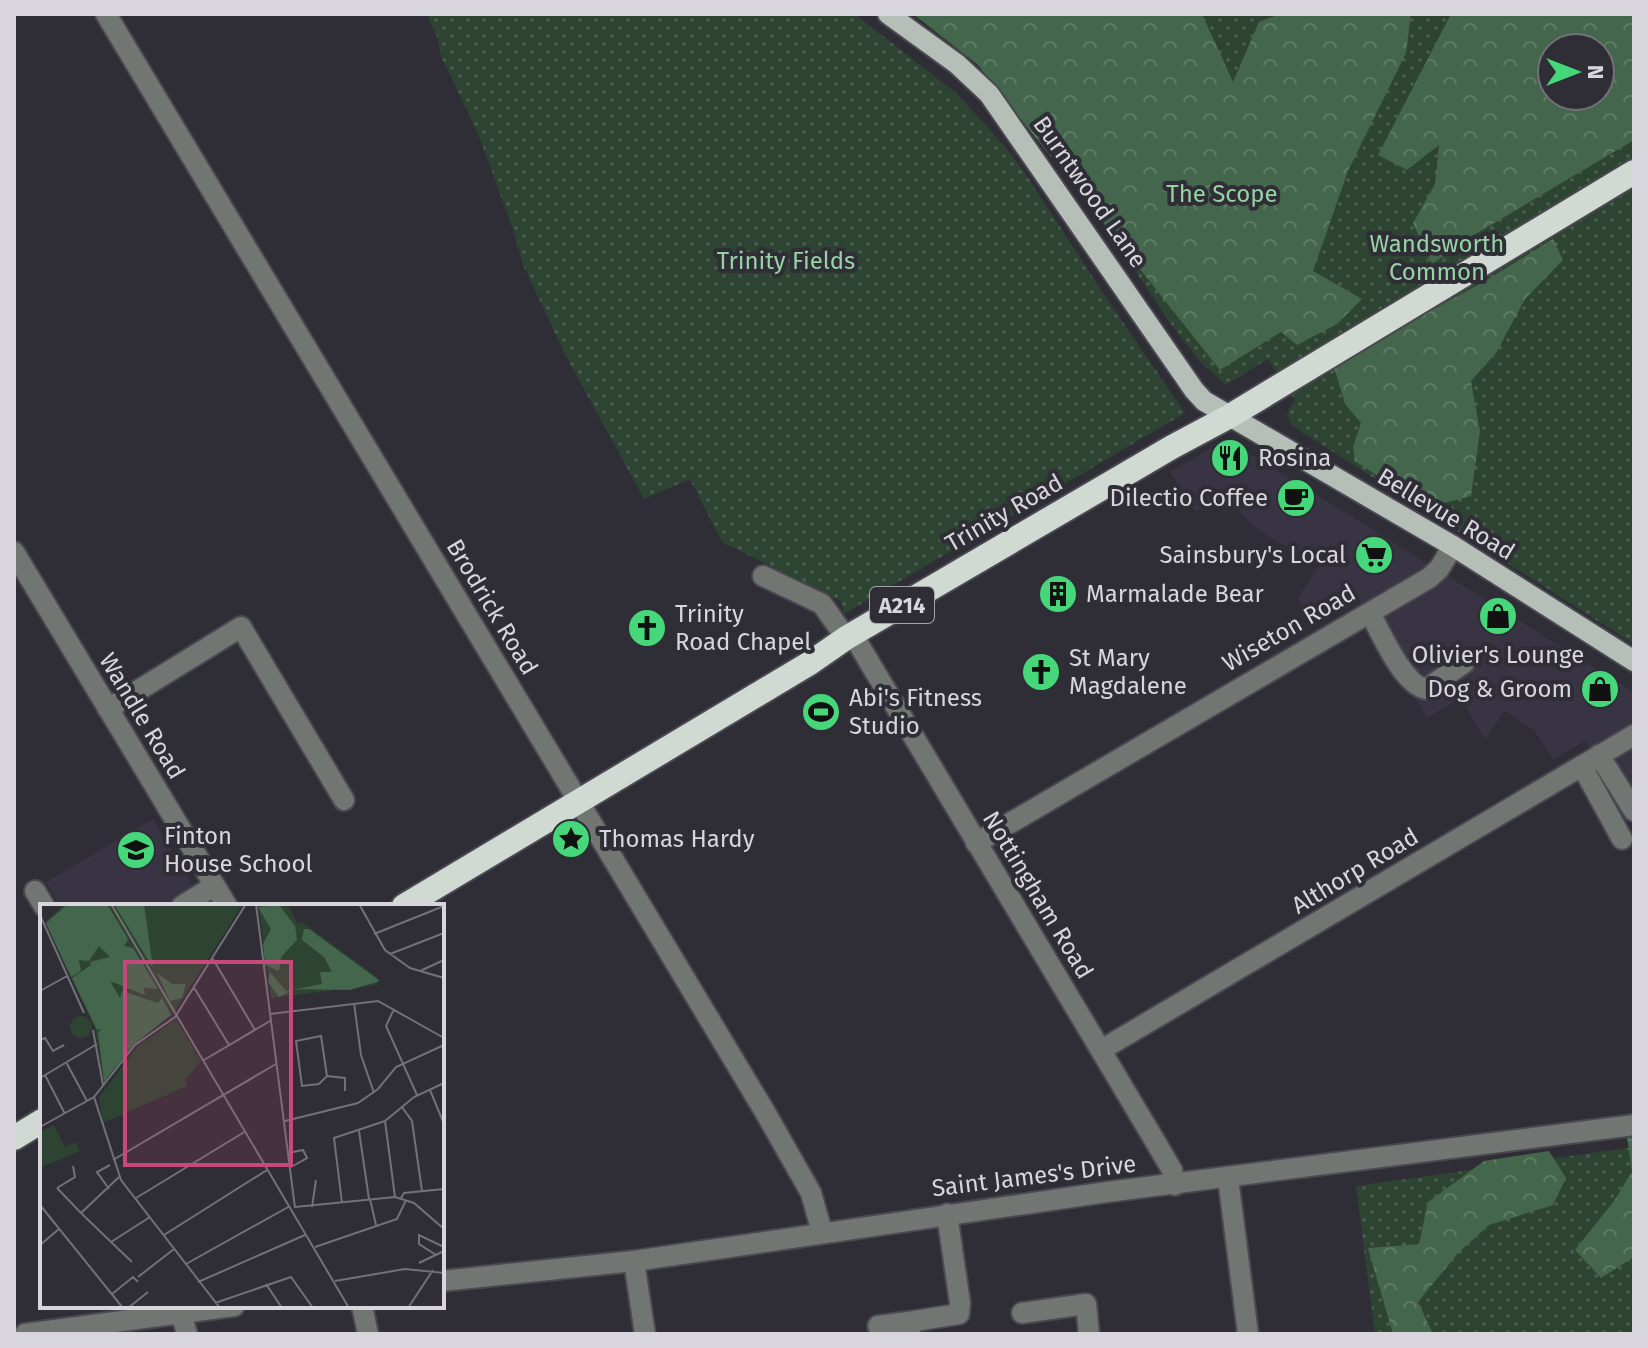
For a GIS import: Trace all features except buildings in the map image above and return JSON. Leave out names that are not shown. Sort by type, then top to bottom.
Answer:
[{"type":"highway","name":"Trinity Road","points":[[407,904],[850,636],[1230,416],[1634,172]]},
{"type":"highway","points":[[14,1138],[40,1122]]},
{"type":"main road","name":"Burntwood Lane","points":[[888,14],[957,64],[989,94],[1194,390],[1204,401],[1230,416]]},
{"type":"main road","name":"Bellevue Road","points":[[1230,416],[1453,546],[1634,661]]},
{"type":"street","name":"Brodrick Road","points":[[106,14],[811,1193],[822,1232]]},
{"type":"street","name":"Wiseton Road","points":[[976,843],[1429,578],[1439,569],[1453,546]]},
{"type":"street","name":"Wandle Road","points":[[14,552],[226,904]]},
{"type":"street","name":"Nottingham Road","points":[[763,576],[822,604],[850,636],[1101,1050],[1172,1170],[1175,1185]]},
{"type":"street","points":[[1370,613],[1412,683],[1419,688],[1426,689],[1464,663]]},
{"type":"street","points":[[108,709],[241,627],[344,800]]},
{"type":"street","name":"Althorp Road","points":[[1101,1050],[1634,735]]},
{"type":"street","points":[[1590,761],[1634,811]]},
{"type":"street","points":[[1590,761],[1622,839]]},
{"type":"street","points":[[185,904],[214,886]]},
{"type":"street","name":"Saint James's Drive","points":[[444,1281],[634,1261],[947,1214],[1634,1125]]},
{"type":"street","points":[[1228,1178],[1248,1334]]},
{"type":"street","points":[[878,1326],[909,1328],[959,1314],[947,1214]]},
{"type":"street","points":[[634,1261],[645,1334]]},
{"type":"street","points":[[1022,1313],[1086,1304],[1089,1334]]},
{"type":"street","points":[[25,1334],[97,1329],[219,1308]]},
{"type":"street","points":[[362,1308],[368,1334]]},
{"type":"street","points":[[181,1313],[187,1334]]},
{"type":"shaded area","points":[[1227,439],[1634,692],[1634,820],[1585,741],[1553,760],[1535,731],[1504,711],[1485,739],[1460,698],[1427,718],[1357,596],[1312,622],[1298,599],[1322,560],[1283,545],[1253,526],[1233,505],[1194,511],[1170,472]]},
{"type":"shaded area","name":"Finton House School","points":[[153,819],[204,904],[59,904],[46,882]]},
{"type":"green space","name":"Trinity Fields","points":[[427,14],[855,14],[957,94],[1002,143],[1185,413],[844,614],[841,601],[722,542],[690,479],[644,499],[566,356],[523,265],[479,136],[441,56],[438,39]]},
{"type":"green space","name":"The Scope","points":[[913,14],[1202,14],[1233,82],[1259,22],[1280,14],[1411,14],[1406,53],[1348,171],[1313,271],[1362,299],[1337,324],[1297,345],[1281,332],[1220,370],[978,65]]},
{"type":"green space","name":"Wandsworth Common","points":[[919,14],[1634,14],[1634,644],[1291,425],[1287,413],[1295,400],[1268,359],[1226,385],[1201,363],[1168,320],[1068,170],[981,64]]},
{"type":"green space","points":[[1451,14],[1634,14],[1634,140],[1469,238],[1432,264],[1413,223],[1435,184],[1439,145],[1407,170],[1378,155]]},
{"type":"green space","points":[[1553,239],[1563,260],[1525,299],[1496,353],[1471,381],[1480,431],[1471,496],[1426,508],[1355,461],[1353,447],[1361,423],[1345,404],[1333,364],[1485,281]]},
{"type":"green space","points":[[1634,1136],[1634,1257],[1601,1278],[1575,1250],[1614,1201],[1632,1172],[1627,1137]]},
{"type":"green space","points":[[1634,1147],[1634,1334],[1375,1334],[1356,1186]]},
{"type":"green space","points":[[1549,1151],[1566,1178],[1553,1205],[1489,1225],[1458,1253],[1418,1302],[1433,1334],[1393,1334],[1368,1248],[1419,1244],[1428,1202],[1484,1161]]},
{"type":"place","name":"Rosina","points":[[1230,458]]},
{"type":"place","name":"Dilectio Coffee","points":[[1296,498]]},
{"type":"place","name":"Sainsbury's Local","points":[[1374,555]]},
{"type":"place","name":"Marmalade Bear","points":[[1058,594]]},
{"type":"place","name":"Olivier's Lounge","points":[[1498,616]]},
{"type":"place","name":"Trinity Road Chapel","points":[[647,628]]},
{"type":"place","name":"St Mary Magdalene","points":[[1041,672]]},
{"type":"place","name":"Dog & Groom","points":[[1600,689]]},
{"type":"place","name":"Abi's Fitness Studio","points":[[821,712]]},
{"type":"place","name":"Thomas Hardy","points":[[571,839]]},
{"type":"place","name":"Finton House School","points":[[136,850]]}]
